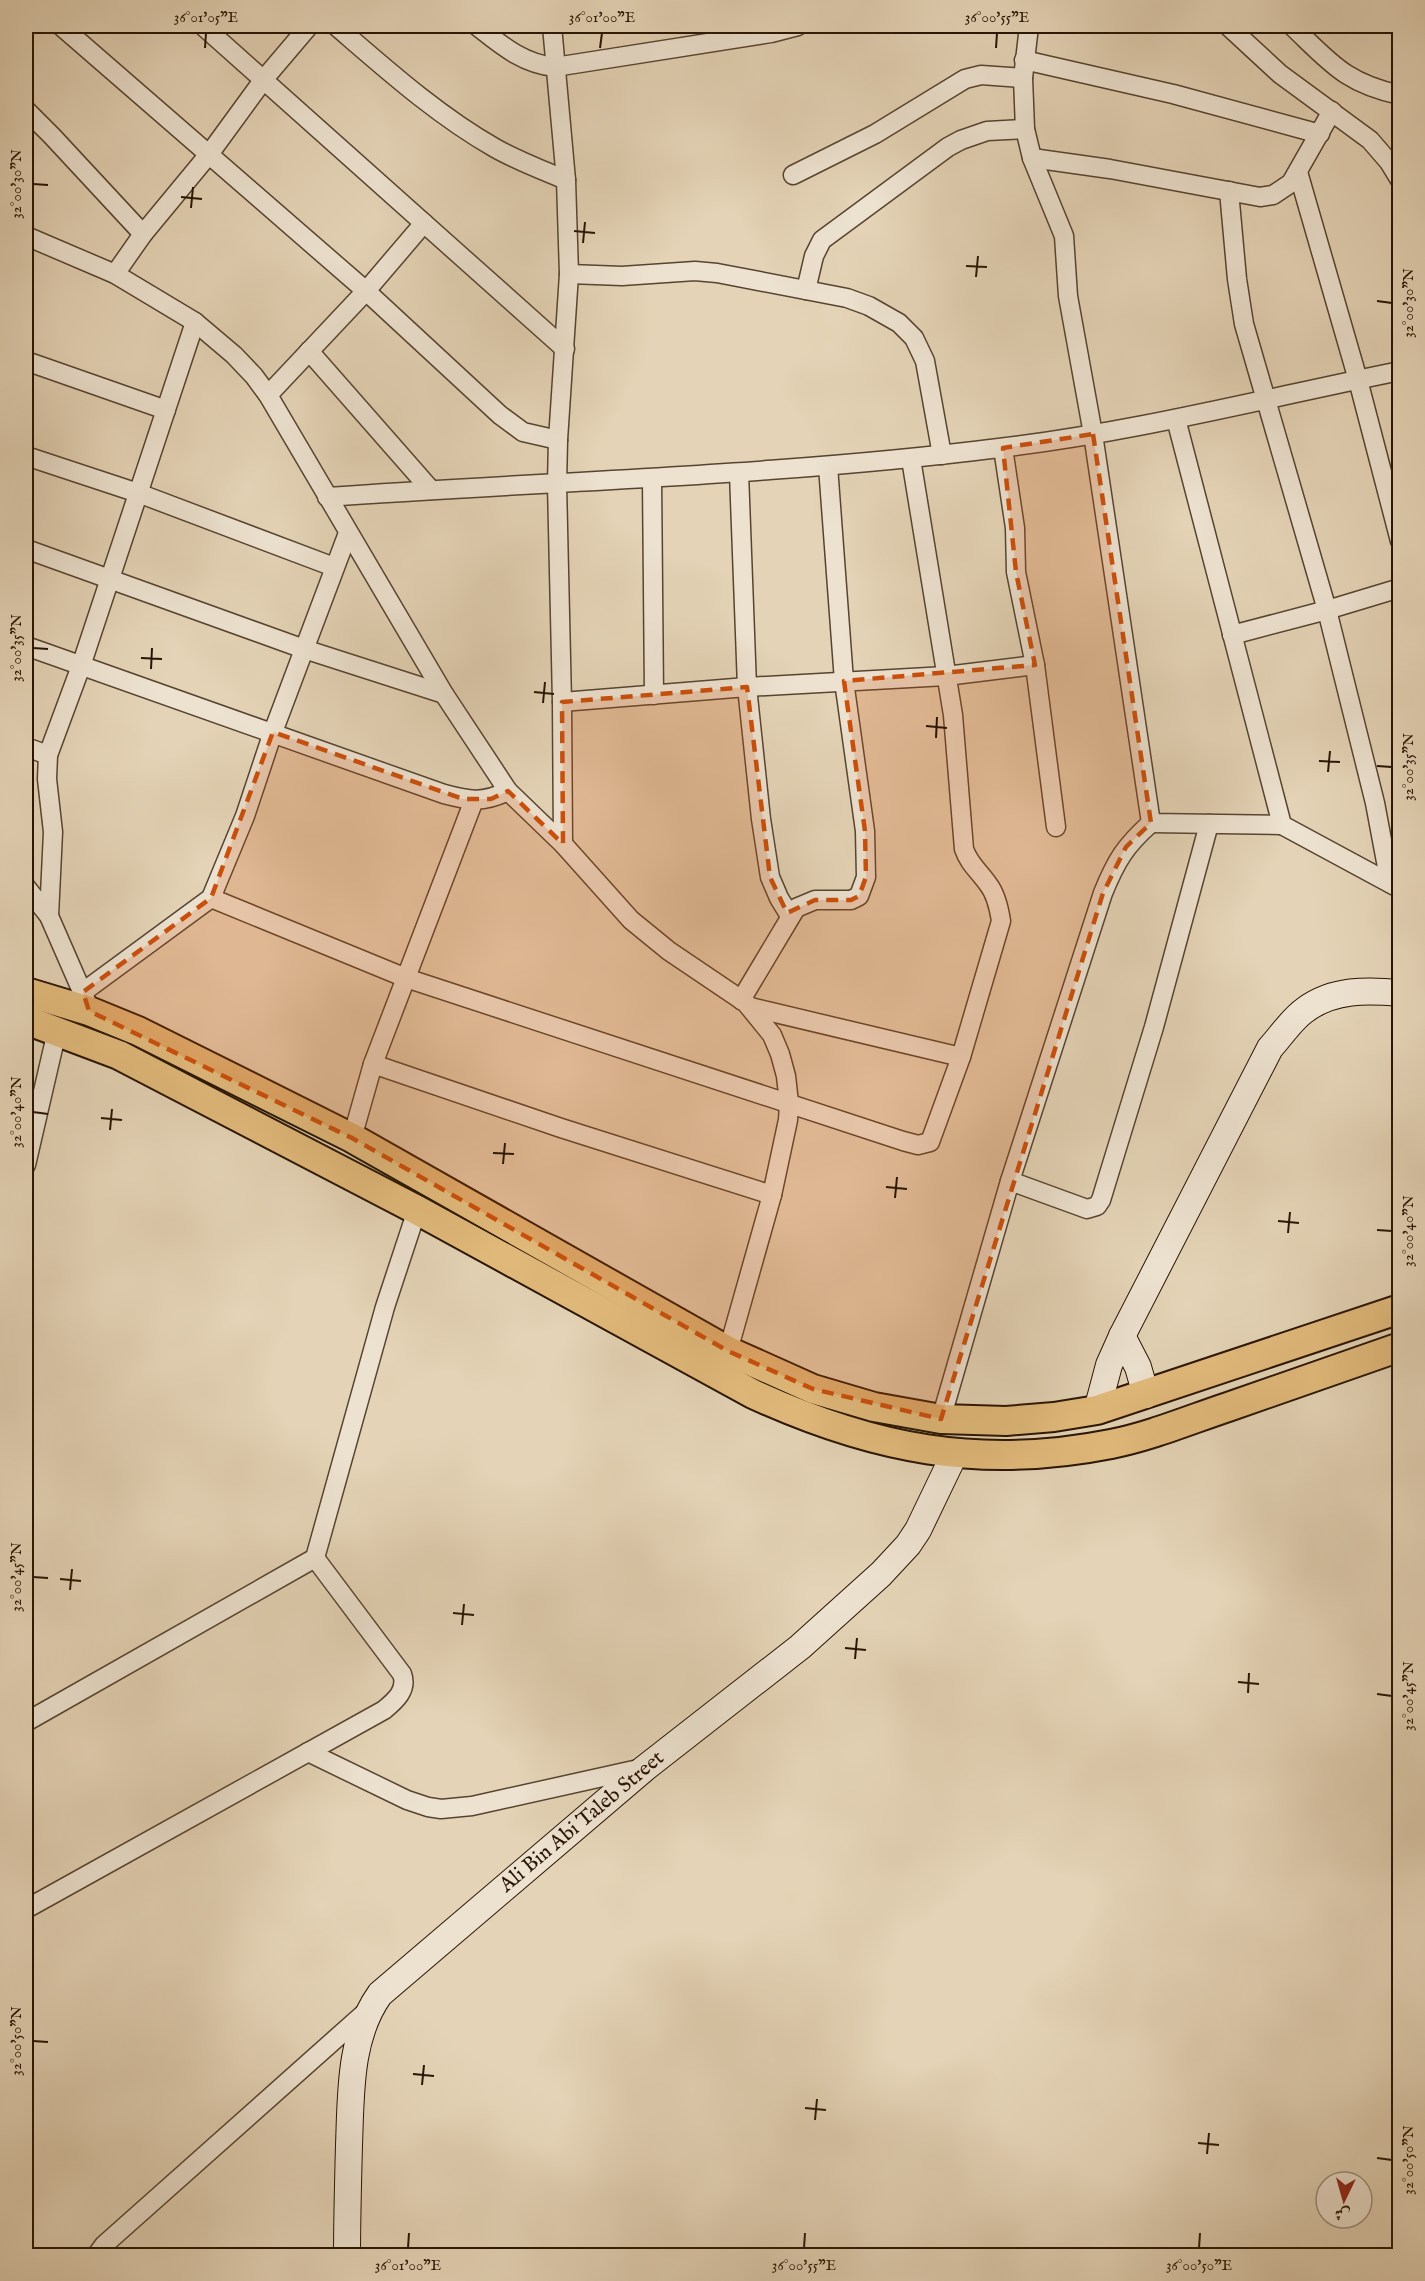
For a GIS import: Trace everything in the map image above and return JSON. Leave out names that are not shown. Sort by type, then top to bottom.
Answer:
[{"type":"main road","points":[[26,992],[86,1001],[138,1031],[352,1138],[728,1351],[813,1389],[874,1407],[941,1419],[1006,1421],[1097,1410],[1400,1309]]},
{"type":"main road","points":[[26,1020],[118,1055],[417,1210],[753,1394],[801,1416],[903,1446],[955,1453],[1004,1455],[1050,1453],[1111,1444],[1157,1432],[1400,1347]]},
{"type":"street","points":[[61,26],[210,153],[366,291],[500,415],[524,432],[558,440]]},
{"type":"street","points":[[202,26],[565,349]]},
{"type":"street","points":[[116,273],[142,234],[210,153],[264,79],[309,26]]},
{"type":"street","points":[[336,26],[399,79],[476,137],[518,160],[566,180]]},
{"type":"street","points":[[477,26],[527,62],[555,67],[751,36],[798,26]]},
{"type":"street","points":[[552,26],[566,180],[569,274],[557,484],[562,702],[562,844]]},
{"type":"street","points":[[1029,26],[1023,78],[1025,129],[1032,158],[1064,236],[1068,296],[1094,434],[1151,823]]},
{"type":"street","points":[[1228,26],[1280,74],[1370,140],[1389,162],[1400,180]]},
{"type":"street","points":[[1292,26],[1341,73],[1374,90],[1400,95]]},
{"type":"street","points":[[1024,60],[1173,94],[1320,134]]},
{"type":"street","points":[[793,175],[875,134],[965,79],[981,75],[1023,78]]},
{"type":"street","points":[[26,110],[142,234]]},
{"type":"street","points":[[1032,158],[1110,169],[1260,197],[1273,195],[1291,183],[1332,111]]},
{"type":"street","points":[[806,290],[814,256],[822,240],[948,147],[973,134],[1025,129]]},
{"type":"street","points":[[1298,172],[1358,380],[1400,541]]},
{"type":"street","points":[[1229,191],[1237,279],[1244,324],[1327,610],[1395,886]]},
{"type":"street","points":[[268,395],[366,291],[424,223]]},
{"type":"street","points":[[26,236],[116,273],[195,322],[234,355],[254,376],[268,395],[444,694],[508,790],[562,844],[632,920],[669,951],[745,1004],[772,1035],[780,1054],[789,1103],[784,1143],[772,1195],[728,1351]]},
{"type":"street","points":[[569,274],[622,276],[695,271],[717,273],[847,298],[869,306],[899,323],[914,338],[925,361],[942,455]]},
{"type":"street","points":[[49,916],[53,832],[47,779],[48,755],[81,666],[195,322]]},
{"type":"street","points":[[309,351],[431,490]]},
{"type":"street","points":[[26,361],[166,410]]},
{"type":"street","points":[[327,497],[739,474],[911,459],[1094,434],[1266,401],[1400,371]]},
{"type":"street","points":[[1176,419],[1282,825]]},
{"type":"street","points":[[1003,448],[1015,528],[1016,572],[1035,665],[1056,827]]},
{"type":"street","points":[[26,456],[138,493],[334,567]]},
{"type":"street","points":[[211,898],[406,978],[903,1141],[925,1145],[930,1142],[961,1057],[1001,921],[990,886],[968,861],[964,849],[957,754],[911,459]]},
{"type":"street","points":[[745,1004],[796,908],[815,900],[851,900],[858,896],[866,877],[865,831],[844,681],[828,466]]},
{"type":"street","points":[[739,474],[747,687],[761,819],[770,877],[790,916]]},
{"type":"street","points":[[652,478],[654,695]]},
{"type":"street","points":[[26,887],[49,916],[86,1001],[211,898],[245,816],[273,732],[348,533]]},
{"type":"street","points":[[26,549],[304,649],[444,694]]},
{"type":"street","points":[[1232,635],[1400,588]]},
{"type":"street","points":[[26,646],[444,794],[474,800],[491,799],[508,790]]},
{"type":"street","points":[[562,702],[747,687],[946,676],[1035,665]]},
{"type":"street","points":[[26,747],[48,755]]},
{"type":"street","points":[[352,1138],[373,1064],[474,800]]},
{"type":"street","points":[[941,1419],[1010,1181],[1103,893],[1115,864],[1126,847],[1151,823],[1282,825],[1395,886]]},
{"type":"street","points":[[1010,1181],[1087,1209],[1097,1206],[1101,1200],[1154,1027],[1209,824]]},
{"type":"street","points":[[1097,1410],[1109,1365],[1122,1336],[1270,1048],[1305,1010],[1337,994],[1363,990],[1400,993]]},
{"type":"street","points":[[745,1004],[961,1057]]},
{"type":"street","points":[[26,1164],[57,1030]]},
{"type":"street","points":[[373,1064],[561,1128],[772,1195]]},
{"type":"street","points":[[26,1722],[315,1558],[385,1307],[417,1210]]},
{"type":"street","points":[[1122,1336],[1138,1367],[1146,1395]]},
{"type":"street","name":"Ali Bin Abi Taleb Street","points":[[347,2256],[347,2195],[353,2072],[357,2046],[369,2009],[380,1994],[645,1768],[791,1654],[881,1574],[908,1545],[918,1530],[955,1453]]},
{"type":"street","points":[[26,1909],[384,1710],[397,1699],[405,1680],[315,1558]]},
{"type":"street","points":[[308,1752],[407,1800],[441,1809],[472,1806],[645,1768]]},
{"type":"street","points":[[96,2256],[104,2245],[369,2009]]},
{"type":"highlighted area","points":[[1093,434],[1151,823],[1126,847],[1103,893],[941,1419],[813,1389],[728,1351],[352,1138],[89,1011],[83,992],[211,898],[273,732],[463,799],[491,799],[508,791],[563,844],[562,702],[747,687],[770,877],[787,913],[815,900],[851,900],[859,896],[866,877],[865,831],[844,681],[1035,665],[1016,572],[1003,448]]}]
